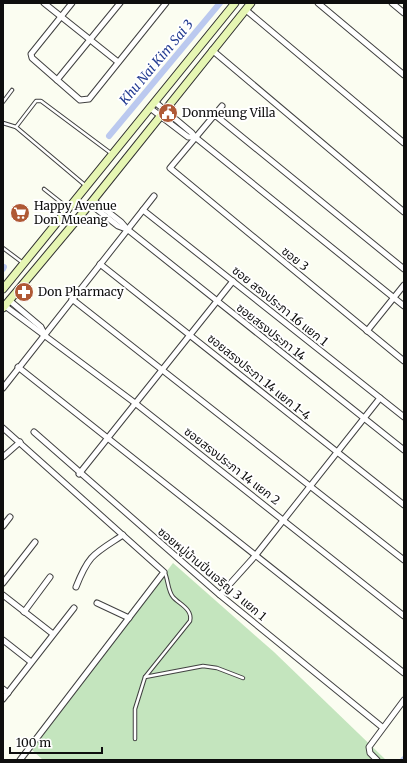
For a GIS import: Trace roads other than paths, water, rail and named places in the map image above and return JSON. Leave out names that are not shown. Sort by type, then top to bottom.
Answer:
[{"type":"main road","points":[[3,289],[235,3]]},
{"type":"main road","points":[[6,305],[251,3]]},
{"type":"street","points":[[44,3],[118,62]]},
{"type":"street","points":[[72,3],[31,54],[32,58],[80,100],[84,101],[89,99],[166,3]]},
{"type":"street","points":[[57,80],[120,3]]},
{"type":"street","points":[[318,3],[404,75]]},
{"type":"street","points":[[392,3],[404,13]]},
{"type":"street","points":[[246,10],[404,143]]},
{"type":"street","points":[[212,50],[404,212]]},
{"type":"street","points":[[153,105],[404,306]]},
{"type":"street","points":[[195,138],[222,106]]},
{"type":"street","points":[[215,115],[404,269]]},
{"type":"street","name":"ซอย 3","points":[[195,138],[170,168],[173,173],[404,361]]},
{"type":"street","points":[[3,388],[154,196]]},
{"type":"street","name":"ซอยสรงประภา 14","points":[[91,202],[121,222],[127,229],[216,301],[404,450]]},
{"type":"street","name":"ซอย สรงประภา 16 แยก 1","points":[[143,210],[404,417]]},
{"type":"street","name":"ซอยสรงประภา 14 แยก 1-4","points":[[100,264],[404,505]]},
{"type":"street","points":[[79,474],[232,281]]},
{"type":"street","points":[[367,331],[404,284]]},
{"type":"street","points":[[72,299],[404,560]]},
{"type":"street","name":"ซอยสรงประภา 14 แยก 2","points":[[6,305],[41,327],[45,335],[135,403],[404,616]]},
{"type":"street","points":[[18,367],[404,673]]},
{"type":"street","points":[[220,595],[255,556],[380,398]]},
{"type":"street","points":[[3,428],[164,572],[20,760]]},
{"type":"street","name":"ซอยหมู่บ้านปิ่นเจริญ 3 แยก 1","points":[[34,432],[79,474],[220,595],[382,727]]},
{"type":"street","points":[[3,457],[20,442]]},
{"type":"street","points":[[3,526],[10,517]]},
{"type":"street","points":[[76,587],[85,565],[94,554],[123,535]]},
{"type":"street","points":[[3,583],[35,542]]},
{"type":"street","points":[[24,612],[50,578]]},
{"type":"street","points":[[3,595],[53,634]]},
{"type":"street","points":[[97,603],[129,618]]},
{"type":"street","points":[[3,699],[74,608]]},
{"type":"street","points":[[3,640],[31,662]]},
{"type":"street","points":[[3,689],[8,693]]},
{"type":"street","points":[[377,760],[370,753],[369,747],[382,727],[404,700]]},
{"type":"lane","points":[[3,102],[12,90]]},
{"type":"lane","points":[[16,127],[39,100],[112,154]]},
{"type":"lane","points":[[3,123],[16,127],[87,187]]},
{"type":"lane","points":[[44,189],[69,208]]},
{"type":"lane","points":[[3,248],[24,263]]},
{"type":"lane","points":[[134,739],[135,708],[145,677],[191,617],[190,612],[172,596],[164,572]]},
{"type":"lane","points":[[145,677],[203,666],[217,668],[243,678]]},
{"type":"waterway","name":"Khu Nai Kim Sai 3","points":[[109,136],[220,3]]},
{"type":"place","name":"Donmeung Villa","points":[[168,113]]},
{"type":"place","name":"Happy Avenue Don Mueang","points":[[20,213]]},
{"type":"place","name":"Don Pharmacy","points":[[24,292]]}]
